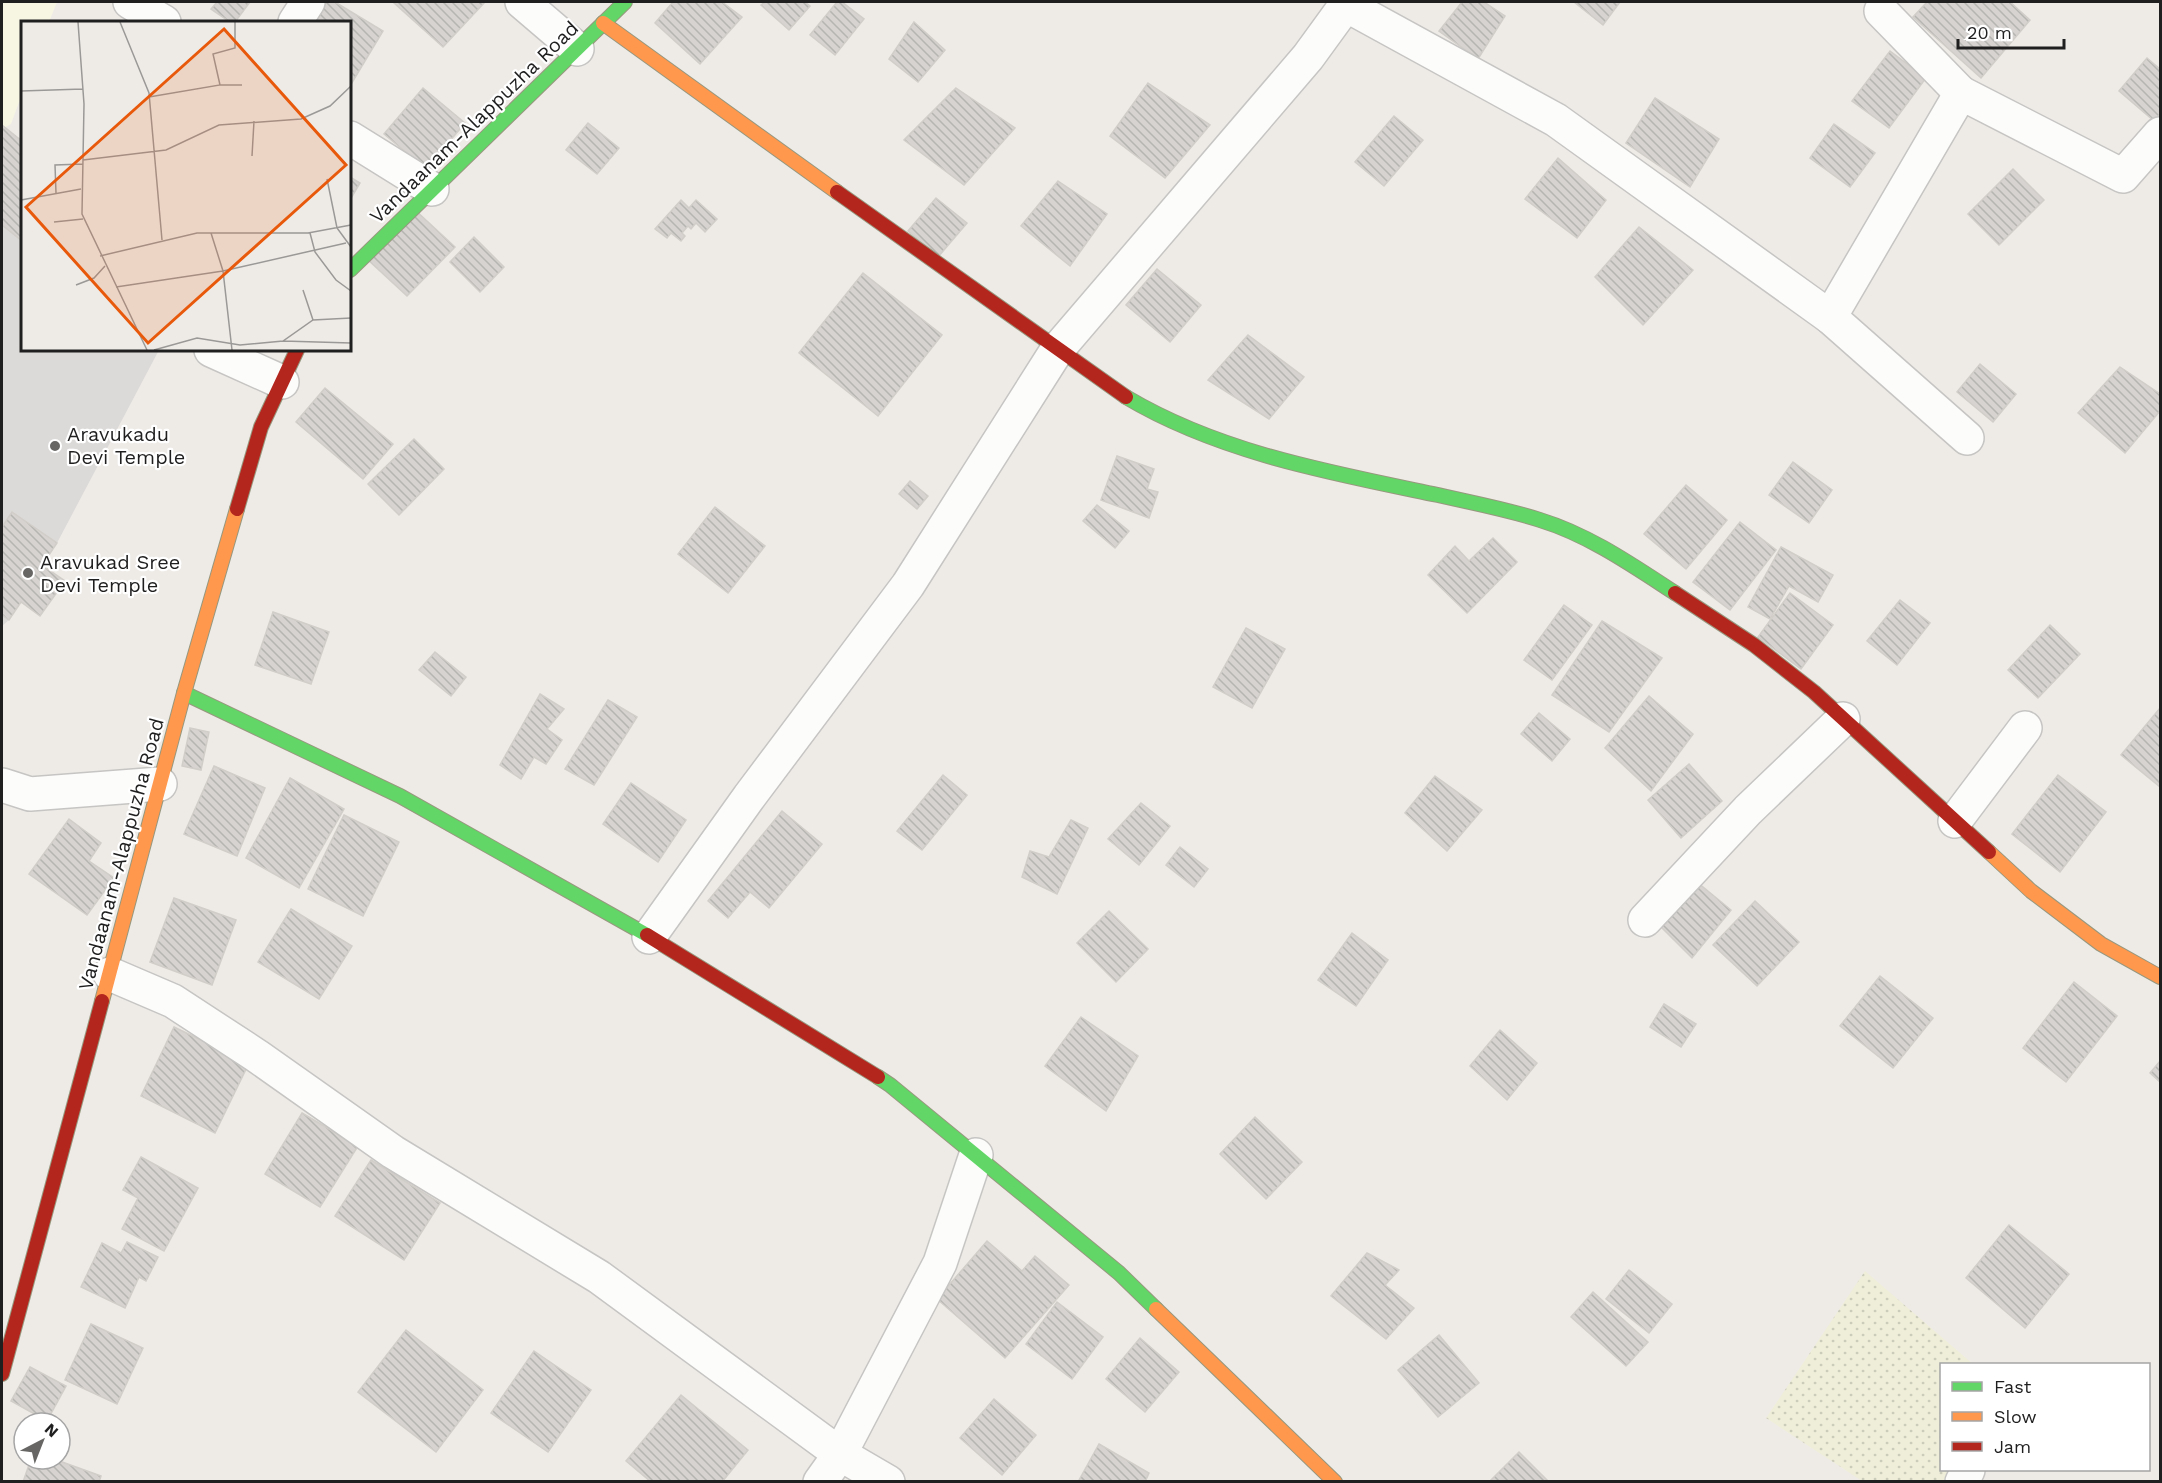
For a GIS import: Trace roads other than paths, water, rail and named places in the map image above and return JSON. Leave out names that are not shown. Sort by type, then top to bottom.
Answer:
[{"type":"street","points":[[130,2],[162,21]]},
{"type":"street","points":[[296,21],[308,2]]},
{"type":"street","points":[[522,2],[577,49]]},
{"type":"street","name":"Vandaanam-Alappuzha Road","points":[[351,269],[625,2]]},
{"type":"street","points":[[649,936],[749,797],[908,585],[1057,350],[1308,57],[1347,4],[1556,120],[1830,318],[1966,438]]},
{"type":"street","points":[[1881,11],[1961,93],[2123,176],[2160,134]]},
{"type":"street","points":[[603,23],[1057,350],[1115,391],[1156,414],[1221,441],[1329,472],[1500,509],[1540,520],[1574,533],[1614,554],[1754,645],[1814,692],[2031,891],[2101,944],[2160,977]]},
{"type":"street","points":[[1830,318],[1961,93]]},
{"type":"street","points":[[351,139],[432,189]]},
{"type":"street","points":[[213,351],[282,382]]},
{"type":"street","name":"Vandaanam-Alappuzha Road","points":[[2,1374],[184,693],[261,427],[297,351]]},
{"type":"street","points":[[184,693],[400,796],[649,936],[890,1085],[1119,1273],[1335,1482]]},
{"type":"street","points":[[1645,920],[1748,810],[1843,719]]},
{"type":"street","points":[[1955,821],[2025,728]]},
{"type":"street","points":[[2,785],[30,795],[160,784]]},
{"type":"street","points":[[110,974],[173,1001],[257,1056],[393,1152],[599,1277],[840,1454],[888,1482]]},
{"type":"street","points":[[820,1482],[840,1454],[940,1263],[976,1155]]},
{"type":"place","name":"Aravukadu Devi Temple","points":[[55,446]]},
{"type":"place","name":"Aravukad Sree Devi Temple","points":[[28,573]]}]
